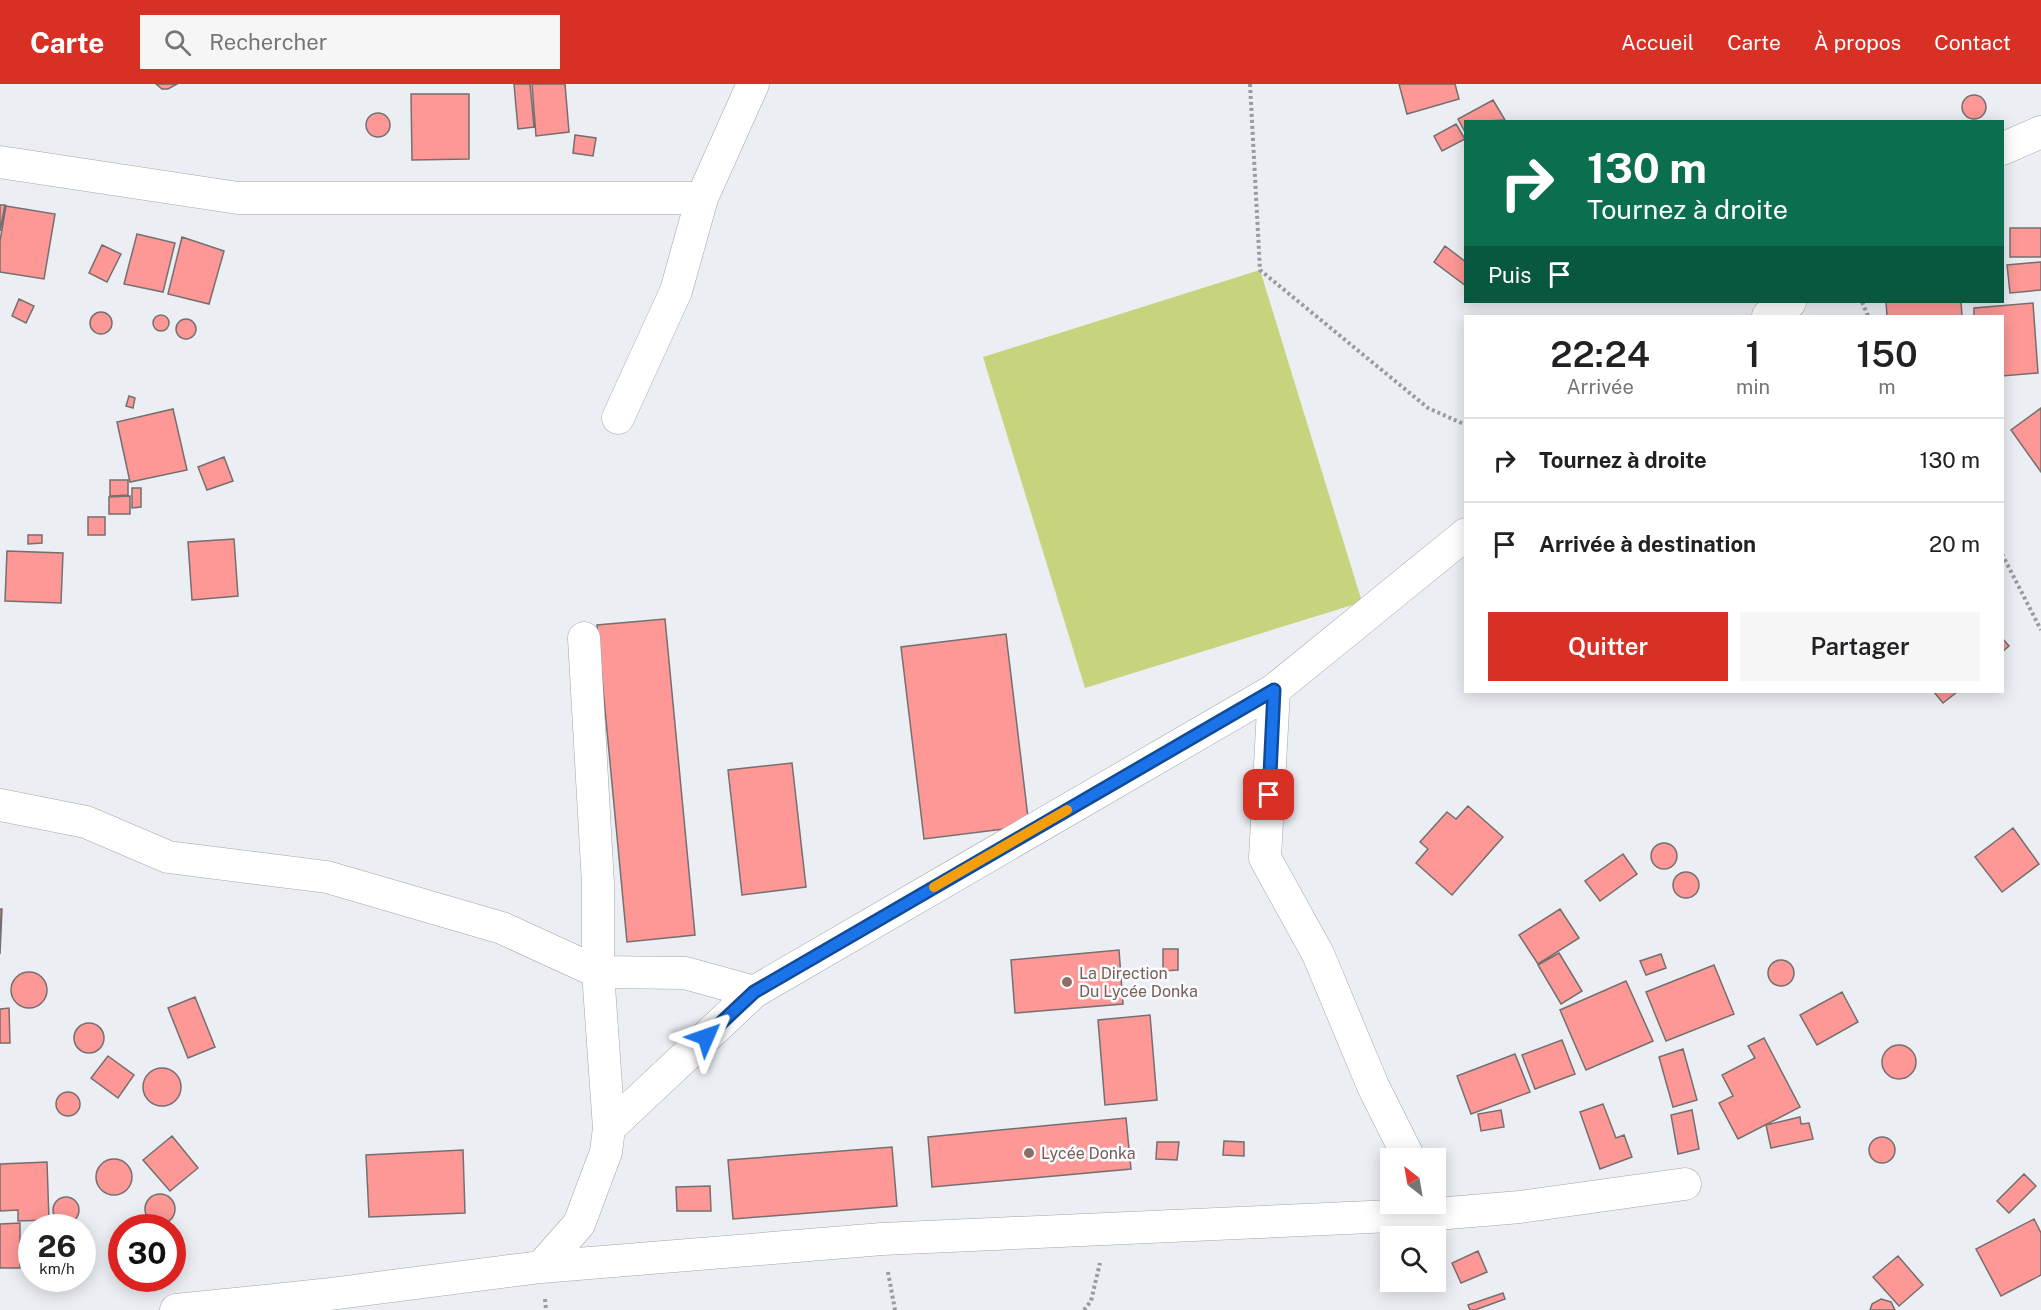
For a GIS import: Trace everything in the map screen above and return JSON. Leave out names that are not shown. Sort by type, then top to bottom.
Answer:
[{"type":"street","points":[[618,418],[676,291],[702,198],[753,84]]},
{"type":"street","points":[[2004,148],[2041,132]]},
{"type":"street","points":[[0,162],[238,198],[702,198]]},
{"type":"street","points":[[1770,315],[1788,303]]},
{"type":"street","points":[[609,1128],[754,992],[1274,690],[1464,536]]},
{"type":"street","points":[[541,1267],[579,1224],[606,1152],[609,1128],[598,972],[598,884],[584,638]]},
{"type":"street","points":[[1274,690],[1265,858],[1318,954],[1373,1086],[1404,1148]]},
{"type":"street","points":[[0,805],[86,822],[168,857],[327,877],[502,928],[598,972],[685,973],[754,992]]},
{"type":"street","points":[[1446,1208],[1520,1208],[1684,1184]]},
{"type":"street","points":[[176,1310],[322,1303],[541,1267],[882,1239],[1111,1230],[1380,1212]]},
{"type":"path","points":[[1250,84],[1260,270],[1428,408],[1464,424]]},
{"type":"path","points":[[2004,558],[2041,630]]},
{"type":"path","points":[[1084,1310],[1091,1301],[1097,1271],[1111,1230]]},
{"type":"green space","points":[[1260,270],[1362,602],[1085,688],[983,357]]},
{"type":"building","points":[[156,84],[177,84],[168,89],[162,89]]},
{"type":"building","points":[[514,84],[530,84],[534,127],[518,129]]},
{"type":"building","points":[[532,84],[565,84],[569,132],[536,136]]},
{"type":"building","points":[[1399,84],[1455,84],[1459,99],[1407,114]]},
{"type":"building","points":[[411,94],[469,94],[469,159],[412,160]]},
{"type":"building","points":[[1974,95],[1983,98],[1986,107],[1983,116],[1974,119],[1965,116],[1962,107],[1965,98]]},
{"type":"building","points":[[1493,100],[1505,120],[1464,120],[1464,130],[1458,119]]},
{"type":"building","points":[[378,113],[387,116],[390,125],[387,134],[378,137],[369,134],[366,125],[369,116]]},
{"type":"building","points":[[1456,124],[1464,140],[1442,151],[1434,136]]},
{"type":"building","points":[[575,135],[596,138],[593,156],[573,153]]},
{"type":"building","points":[[0,205],[5,205],[0,231]]},
{"type":"building","points":[[6,206],[55,214],[44,279],[0,272],[0,241]]},
{"type":"building","points":[[2010,228],[2041,228],[2041,257],[2010,257]]},
{"type":"building","points":[[137,234],[175,243],[163,292],[124,284]]},
{"type":"building","points":[[182,237],[224,251],[209,304],[168,294]]},
{"type":"building","points":[[102,245],[121,254],[107,282],[89,273]]},
{"type":"building","points":[[1445,246],[1464,260],[1464,284],[1434,262]]},
{"type":"building","points":[[2041,262],[2041,290],[2010,293],[2007,265]]},
{"type":"building","points":[[19,299],[34,306],[26,323],[12,316]]},
{"type":"building","points":[[1886,303],[1961,303],[1962,315],[1887,315]]},
{"type":"building","points":[[2033,303],[2038,373],[2004,376],[2004,315],[1974,315],[1974,308]]},
{"type":"building","points":[[97,312],[105,312],[112,319],[112,327],[105,334],[97,334],[90,327],[90,319]]},
{"type":"building","points":[[161,315],[169,323],[161,331],[153,323]]},
{"type":"building","points":[[186,319],[193,322],[196,329],[193,336],[186,339],[179,336],[176,329],[179,322]]},
{"type":"building","points":[[129,396],[135,398],[133,408],[126,406]]},
{"type":"building","points":[[2041,408],[2041,472],[2011,430]]},
{"type":"building","points":[[173,409],[187,470],[130,482],[117,422]]},
{"type":"building","points":[[224,457],[233,481],[207,490],[198,467]]},
{"type":"building","points":[[110,480],[128,480],[128,495],[110,496]]},
{"type":"building","points":[[132,488],[141,488],[141,507],[132,508]]},
{"type":"building","points":[[130,496],[130,514],[109,514],[109,497]]},
{"type":"building","points":[[88,517],[105,517],[105,535],[88,535]]},
{"type":"building","points":[[28,535],[42,535],[42,543],[28,544]]},
{"type":"building","points":[[234,539],[238,596],[192,600],[188,542]]},
{"type":"building","points":[[7,551],[63,553],[61,603],[5,601]]},
{"type":"building","points":[[665,619],[695,935],[627,942],[597,625]]},
{"type":"building","points":[[1006,634],[1029,826],[924,839],[901,647]]},
{"type":"building","points":[[2004,640],[2009,646],[2004,650]]},
{"type":"building","points":[[1935,693],[1956,693],[1943,703]]},
{"type":"building","points":[[792,763],[806,887],[742,895],[728,770]]},
{"type":"building","points":[[1468,806],[1503,837],[1452,895],[1416,863],[1428,849],[1420,842],[1447,812],[1456,819]]},
{"type":"building","points":[[2013,828],[2039,864],[2002,892],[1975,857]]},
{"type":"building","points":[[1664,843],[1673,847],[1677,856],[1673,865],[1664,869],[1655,865],[1651,856],[1655,847]]},
{"type":"building","points":[[1623,854],[1637,874],[1600,901],[1585,881]]},
{"type":"building","points":[[1686,872],[1695,876],[1699,885],[1695,894],[1686,898],[1677,894],[1673,885],[1677,876]]},
{"type":"building","points":[[0,909],[2,909],[0,954]]},
{"type":"building","points":[[1560,909],[1579,938],[1538,964],[1519,935]]},
{"type":"building","points":[[1163,949],[1178,949],[1178,970],[1163,971]]},
{"type":"building","name":"La Direction Du Lycée Donka","points":[[1119,950],[1123,1004],[1015,1013],[1011,960]]},
{"type":"building","points":[[1559,953],[1582,991],[1561,1004],[1538,965]]},
{"type":"building","points":[[1661,954],[1666,968],[1646,975],[1640,961]]},
{"type":"building","points":[[1781,960],[1790,964],[1794,973],[1790,982],[1781,986],[1772,982],[1768,973],[1772,964]]},
{"type":"building","points":[[1714,965],[1734,1014],[1666,1041],[1646,992]]},
{"type":"building","points":[[29,972],[42,977],[47,990],[42,1003],[29,1008],[16,1003],[11,990],[16,977]]},
{"type":"building","points":[[1626,981],[1653,1041],[1586,1070],[1560,1010]]},
{"type":"building","points":[[1842,992],[1858,1022],[1817,1045],[1800,1015]]},
{"type":"building","points":[[195,997],[215,1047],[188,1058],[168,1008]]},
{"type":"building","points":[[9,1008],[10,1043],[0,1043],[0,1009]]},
{"type":"building","name":"Lycée Donka","points":[[1150,1015],[1157,1100],[1105,1105],[1098,1020]]},
{"type":"building","points":[[89,1023],[100,1027],[104,1038],[100,1049],[89,1053],[78,1049],[74,1038],[78,1027]]},
{"type":"building","points":[[1764,1038],[1800,1107],[1738,1139],[1719,1103],[1733,1096],[1722,1075],[1755,1058],[1748,1046]]},
{"type":"building","points":[[1562,1040],[1575,1074],[1535,1089],[1522,1055]]},
{"type":"building","points":[[1899,1045],[1911,1050],[1916,1062],[1911,1074],[1899,1079],[1887,1074],[1882,1062],[1887,1050]]},
{"type":"building","points":[[1683,1049],[1697,1100],[1673,1107],[1659,1057]]},
{"type":"building","points":[[1515,1054],[1530,1092],[1471,1114],[1457,1076]]},
{"type":"building","points":[[108,1056],[134,1075],[118,1098],[91,1078]]},
{"type":"building","points":[[162,1068],[175,1074],[181,1087],[175,1100],[162,1106],[149,1100],[143,1087],[149,1074]]},
{"type":"building","points":[[68,1092],[77,1095],[80,1104],[77,1113],[68,1116],[59,1113],[56,1104],[59,1095]]},
{"type":"building","points":[[1603,1104],[1616,1138],[1624,1135],[1632,1157],[1600,1169],[1580,1112]]},
{"type":"building","points":[[1501,1110],[1504,1127],[1481,1131],[1478,1114]]},
{"type":"building","points":[[1692,1110],[1699,1149],[1678,1154],[1671,1115]]},
{"type":"building","points":[[1800,1117],[1801,1124],[1809,1123],[1813,1139],[1771,1148],[1766,1125]]},
{"type":"building","name":"Lycée Donka","points":[[1126,1118],[1131,1169],[932,1187],[928,1137]]},
{"type":"building","points":[[172,1136],[198,1168],[170,1191],[143,1160]]},
{"type":"building","points":[[1882,1137],[1891,1141],[1895,1150],[1891,1159],[1882,1163],[1873,1159],[1869,1150],[1873,1141]]},
{"type":"building","points":[[1224,1141],[1244,1142],[1244,1156],[1223,1155]]},
{"type":"building","points":[[1157,1142],[1179,1142],[1177,1160],[1156,1159]]},
{"type":"building","points":[[892,1147],[897,1206],[733,1219],[728,1160]]},
{"type":"building","points":[[463,1150],[465,1213],[369,1217],[366,1155]]},
{"type":"building","points":[[114,1159],[127,1164],[132,1177],[127,1190],[114,1195],[101,1190],[96,1177],[101,1164]]},
{"type":"building","points":[[47,1162],[49,1214],[18,1214],[18,1210],[0,1211],[0,1164]]},
{"type":"building","points":[[2024,1174],[2036,1186],[2009,1213],[1997,1201]]},
{"type":"building","points":[[710,1186],[711,1211],[677,1211],[676,1187]]},
{"type":"building","points":[[160,1194],[173,1203],[175,1209],[173,1214],[147,1214],[145,1209],[150,1199]]},
{"type":"building","points":[[61,1198],[71,1198],[78,1205],[78,1214],[54,1214],[54,1205]]},
{"type":"building","points":[[2034,1219],[2041,1233],[2041,1275],[2001,1296],[1976,1249]]},
{"type":"building","points":[[18,1223],[18,1268],[0,1268],[0,1224]]},
{"type":"building","points":[[1478,1251],[1487,1272],[1461,1283],[1452,1263]]},
{"type":"building","points":[[1898,1256],[1923,1285],[1899,1306],[1873,1277]]},
{"type":"building","points":[[1503,1293],[1505,1299],[1470,1310],[1468,1305]]},
{"type":"building","points":[[1881,1299],[1891,1302],[1895,1310],[1870,1310],[1872,1304]]},
{"type":"slow traffic","points":[[934,887],[1067,810]]},
{"type":"place","name":"La Direction Du Lycée Donka","points":[[1067,982]]},
{"type":"place","name":"Lycée Donka","points":[[1029,1153]]},
{"type":"route","points":[[706,1037],[754,992],[1274,690],[1269,795]]}]
